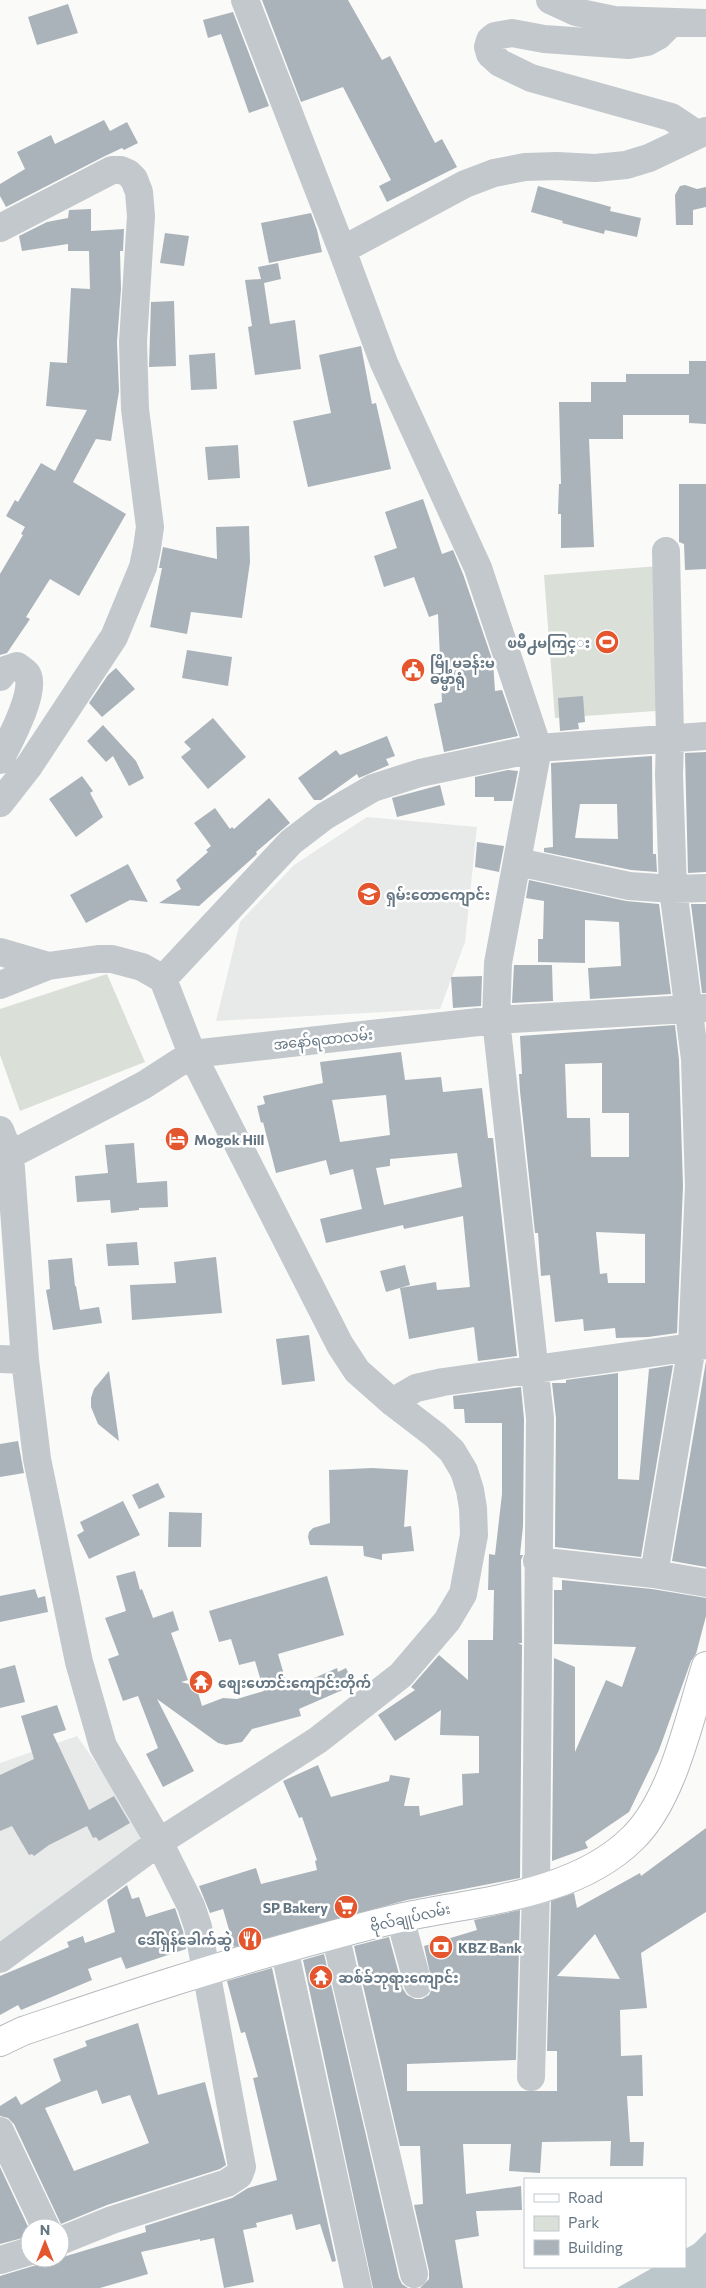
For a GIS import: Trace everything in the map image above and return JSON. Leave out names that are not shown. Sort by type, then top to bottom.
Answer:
[{"type":"main road","name":"ဗိုလ်‌ချုပ်‌လမ်း","points":[[0,2042],[23,2031],[207,1970],[400,1918],[536,1890],[572,1878],[602,1863],[634,1838],[655,1811],[672,1775],[706,1666]]},
{"type":"street","points":[[245,0],[384,363],[478,568],[538,748],[498,963],[496,1020],[536,1368],[540,1418],[536,1890],[531,2077]]},
{"type":"street","points":[[550,0],[576,12],[614,20],[706,23]]},
{"type":"street","points":[[670,23],[658,36],[647,42],[629,45],[544,39],[512,33],[495,36],[490,40],[488,47],[490,54],[500,63],[531,78],[671,118],[702,133]]},
{"type":"street","points":[[342,250],[465,184],[494,173],[533,167],[595,168],[626,165],[649,158],[702,133]]},
{"type":"street","points":[[0,228],[112,170],[121,170],[128,173],[134,179],[139,192],[141,216],[133,342],[135,409],[150,527],[143,567],[114,637],[29,766],[0,803]]},
{"type":"street","points":[[654,1574],[699,1346],[699,1186],[695,1059],[698,1009],[673,889],[669,775],[670,737],[666,551]]},
{"type":"street","points":[[0,677],[5,670],[17,666],[28,674],[30,682],[17,726],[0,760]]},
{"type":"street","points":[[163,979],[291,842],[325,816],[373,788],[420,773],[538,748],[670,737],[706,736]]},
{"type":"street","points":[[518,862],[629,886],[673,889],[706,888]]},
{"type":"street","points":[[0,952],[48,966]]},
{"type":"street","points":[[0,985],[48,966],[112,959],[142,967],[163,979],[192,1054],[340,1345],[357,1370],[392,1402],[436,1435],[452,1451],[464,1471],[470,1490],[474,1535],[463,1594],[447,1620],[401,1675],[318,1740],[158,1842],[0,1959]]},
{"type":"street","name":"အ‌နော်‌ရထာလမ်း","points":[[192,1054],[496,1020],[698,1009]]},
{"type":"street","points":[[10,1155],[144,1085],[192,1054]]},
{"type":"street","points":[[0,1130],[10,1155],[12,1360],[37,1459],[79,1662],[103,1746],[158,1842],[191,1906],[207,1970],[242,2167],[239,2175],[227,2183],[112,2220],[70,2237]]},
{"type":"street","points":[[392,1402],[416,1388],[443,1382],[699,1346]]},
{"type":"street","points":[[538,1561],[654,1574],[706,1583]]},
{"type":"street","points":[[400,1918],[418,1984]]},
{"type":"street","points":[[335,1934],[414,2274]]},
{"type":"street","points":[[284,1948],[358,2288]]},
{"type":"street","points":[[0,2131],[41,2218]]},
{"type":"street","points":[[0,2260],[20,2254]]},
{"type":"shaded area","name":"ရှမ်းတောကျောင်း","points":[[367,817],[477,827],[465,942],[440,1009],[216,1021],[240,922],[294,865]]},
{"type":"shaded area","points":[[77,1736],[151,1842],[0,1946],[0,1763]]},
{"type":"shaded area","points":[[706,2232],[706,2288],[617,2288],[652,2268],[686,2268],[686,2248],[694,2244]]},
{"type":"green space","name":"ၿမိဳ႕မကြင္း","points":[[659,566],[670,710],[555,718],[544,575]]},
{"type":"green space","points":[[107,974],[145,1062],[20,1111],[0,1055],[0,1009]]},
{"type":"building","points":[[262,0],[348,0],[382,60],[390,56],[435,143],[442,139],[457,167],[387,202],[379,186],[391,180],[343,87],[301,102]]},
{"type":"building","points":[[68,4],[78,33],[37,45],[28,17]]},
{"type":"building","points":[[233,12],[269,106],[249,113],[221,34],[208,38],[203,20]]},
{"type":"building","points":[[104,120],[110,131],[127,122],[138,143],[105,156],[6,207],[0,196],[0,184],[25,169],[17,152],[51,135],[55,144]]},
{"type":"building","points":[[685,185],[697,189],[706,187],[706,207],[693,210],[693,225],[676,225],[675,195],[680,186]]},
{"type":"building","points":[[538,186],[611,207],[610,211],[641,218],[637,237],[605,230],[604,234],[562,223],[563,221],[531,212]]},
{"type":"building","points":[[91,209],[91,231],[124,229],[123,251],[120,251],[121,289],[117,342],[119,391],[111,441],[96,439],[73,482],[126,514],[79,596],[50,579],[26,617],[30,619],[7,653],[0,655],[0,574],[23,535],[21,534],[25,527],[6,516],[15,500],[18,502],[41,463],[55,471],[87,410],[46,406],[50,362],[67,363],[71,288],[90,289],[89,251],[68,251],[68,244],[22,251],[19,236],[47,222],[68,218],[69,210]]},
{"type":"building","points":[[311,213],[322,252],[269,263],[261,223]]},
{"type":"building","points":[[165,233],[189,236],[184,266],[160,263]]},
{"type":"building","points":[[278,263],[281,279],[264,283],[270,324],[295,320],[301,369],[255,375],[248,327],[252,326],[245,280],[261,279],[258,267]]},
{"type":"building","points":[[174,301],[176,366],[149,367],[151,302]]},
{"type":"building","points":[[361,346],[372,404],[376,403],[391,469],[308,487],[293,421],[331,413],[319,355]]},
{"type":"building","points":[[215,353],[217,389],[191,390],[189,355]]},
{"type":"building","points":[[689,361],[706,361],[706,424],[689,423],[689,415],[623,415],[623,439],[589,439],[594,547],[561,548],[561,514],[558,514],[559,484],[561,484],[559,402],[591,402],[591,382],[626,382],[626,374],[689,374]]},
{"type":"building","points":[[238,445],[240,478],[208,480],[205,447]]},
{"type":"building","points":[[679,484],[706,484],[706,569],[685,570],[684,544],[679,542]]},
{"type":"building","points":[[423,499],[442,554],[453,550],[463,574],[493,662],[495,691],[502,690],[518,736],[444,752],[434,704],[442,702],[438,614],[429,617],[414,577],[384,587],[374,556],[397,548],[385,512]]},
{"type":"building","points":[[249,526],[250,562],[242,618],[191,612],[187,634],[150,627],[162,568],[159,568],[163,547],[217,559],[216,527]]},
{"type":"building","points":[[187,650],[232,657],[228,686],[182,678]]},
{"type":"building","points":[[116,668],[135,689],[102,717],[89,703],[108,675]]},
{"type":"building","points":[[583,696],[585,722],[578,723],[579,729],[560,731],[558,698]]},
{"type":"building","points":[[213,718],[246,757],[208,789],[181,757],[191,749],[184,742]]},
{"type":"building","points":[[103,725],[136,761],[144,778],[129,786],[113,756],[106,762],[87,741]]},
{"type":"building","points":[[387,736],[395,756],[386,759],[389,765],[359,778],[357,774],[321,800],[314,800],[298,778],[336,750],[340,755]]},
{"type":"building","points":[[706,752],[706,872],[688,873],[685,753]]},
{"type":"building","points":[[652,756],[653,854],[656,854],[657,872],[631,870],[544,852],[544,848],[553,847],[551,763]],"holes":[[[580,804],[617,804],[618,839],[575,838]]]},
{"type":"building","points":[[508,770],[518,771],[512,801],[494,801],[494,797],[475,797],[475,777]]},
{"type":"building","points":[[82,776],[93,791],[90,793],[103,817],[76,837],[49,799]]},
{"type":"building","points":[[440,785],[445,805],[397,817],[392,798]]},
{"type":"building","points":[[269,798],[290,823],[199,906],[159,903],[181,889],[176,880],[208,852],[206,850],[211,846],[194,823],[215,808],[230,829],[232,827],[234,829]]},
{"type":"building","points":[[477,842],[504,846],[499,872],[475,867]]},
{"type":"building","points":[[128,864],[148,902],[130,900],[86,923],[70,895]]},
{"type":"building","points":[[529,880],[626,901],[659,904],[671,994],[590,999],[588,968],[621,966],[619,922],[585,920],[585,963],[538,962],[538,939],[543,939],[544,901],[526,898]]},
{"type":"building","points":[[691,904],[706,904],[706,993],[702,993]]},
{"type":"building","points":[[514,965],[552,965],[553,1001],[512,1003]]},
{"type":"building","points":[[482,976],[481,1006],[453,1008],[451,977]]},
{"type":"building","points":[[675,1025],[679,1060],[683,1186],[677,1333],[648,1337],[616,1338],[615,1328],[584,1331],[583,1319],[555,1322],[550,1275],[541,1276],[538,1233],[535,1233],[520,1091],[519,1074],[522,1074],[520,1036]],"holes":[[[602,1063],[602,1113],[629,1113],[629,1157],[591,1157],[590,1118],[567,1118],[565,1064]],[[596,1232],[645,1234],[645,1283],[608,1283],[607,1273],[600,1274]]]},
{"type":"building","points":[[401,1052],[405,1080],[441,1077],[443,1092],[482,1088],[488,1138],[493,1138],[517,1356],[478,1361],[474,1327],[409,1339],[400,1288],[436,1282],[437,1290],[470,1287],[463,1216],[404,1229],[403,1225],[326,1243],[320,1219],[362,1209],[353,1169],[330,1175],[326,1160],[276,1173],[257,1106],[265,1104],[263,1096],[323,1083],[320,1062]],"holes":[[[386,1095],[390,1135],[340,1142],[332,1100]],[[457,1153],[462,1187],[384,1205],[376,1168],[390,1166],[390,1159]]]},
{"type":"building","points":[[134,1143],[137,1183],[167,1181],[168,1207],[139,1208],[139,1210],[111,1213],[110,1200],[77,1202],[75,1176],[108,1173],[105,1145]]},
{"type":"building","points":[[137,1242],[139,1265],[108,1266],[106,1244]]},
{"type":"building","points":[[216,1257],[222,1313],[132,1320],[130,1285],[176,1283],[174,1262]]},
{"type":"building","points":[[72,1258],[80,1310],[99,1307],[102,1323],[53,1330],[46,1290],[50,1289],[48,1260]]},
{"type":"building","points":[[405,1265],[410,1285],[386,1292],[380,1271]]},
{"type":"building","points":[[309,1335],[315,1381],[282,1385],[276,1339]]},
{"type":"building","points":[[706,1361],[706,1567],[672,1561]]},
{"type":"building","points":[[673,1365],[641,1557],[555,1547],[556,1418],[552,1383],[566,1383],[566,1380],[618,1373],[618,1479],[639,1480],[649,1369]]},
{"type":"building","points":[[109,1371],[119,1441],[98,1424],[91,1407],[94,1389]]},
{"type":"building","points":[[521,1387],[524,1419],[523,1526],[520,1555],[523,1555],[521,1560],[522,1643],[518,1643],[522,1645],[520,1878],[407,1900],[234,1947],[223,1909],[210,1913],[199,1886],[256,1868],[261,1884],[317,1870],[315,1861],[317,1860],[302,1817],[299,1818],[283,1781],[318,1765],[331,1797],[389,1781],[390,1775],[410,1778],[404,1806],[419,1806],[420,1816],[463,1805],[462,1774],[479,1773],[479,1736],[440,1735],[441,1710],[395,1741],[378,1715],[415,1690],[411,1687],[439,1655],[468,1680],[468,1640],[493,1640],[494,1590],[488,1590],[489,1554],[495,1555],[502,1494],[502,1423],[465,1423],[464,1409],[454,1409],[453,1396]]},
{"type":"building","points":[[18,1441],[24,1473],[0,1477],[0,1444]]},
{"type":"building","points":[[372,1468],[408,1470],[404,1527],[411,1526],[414,1551],[382,1554],[382,1560],[364,1556],[363,1546],[310,1545],[309,1532],[313,1528],[330,1523],[329,1470]]},
{"type":"building","points":[[158,1483],[165,1497],[139,1509],[132,1495]]},
{"type":"building","points":[[123,1501],[140,1535],[89,1559],[77,1535],[84,1531],[80,1522]]},
{"type":"building","points":[[169,1512],[202,1513],[201,1547],[168,1547]]},
{"type":"building","points":[[135,1571],[140,1590],[142,1589],[153,1618],[173,1611],[179,1630],[171,1633],[188,1680],[181,1682],[196,1686],[202,1706],[223,1698],[237,1699],[264,1691],[255,1661],[239,1665],[231,1639],[219,1642],[209,1611],[327,1576],[344,1635],[278,1654],[287,1685],[293,1684],[294,1687],[337,1668],[338,1672],[346,1668],[354,1685],[299,1709],[301,1716],[252,1729],[242,1742],[226,1745],[218,1743],[157,1699],[194,1771],[163,1787],[146,1754],[158,1748],[138,1696],[123,1701],[108,1659],[119,1655],[105,1618],[126,1611],[116,1576]]},
{"type":"building","points":[[562,1580],[652,1589],[706,1598],[706,1616],[696,1654],[691,1661],[659,1750],[629,1812],[585,1842],[588,1848],[552,1861],[554,1658],[575,1667],[575,1752],[606,1680],[622,1687],[636,1647],[554,1644],[554,1590],[562,1590]]},
{"type":"building","points":[[35,1589],[38,1598],[45,1596],[48,1612],[0,1622],[0,1596]]},
{"type":"building","points":[[15,1665],[25,1702],[0,1708],[0,1669]]},
{"type":"building","points":[[57,1705],[66,1730],[53,1734],[89,1810],[114,1796],[130,1823],[99,1841],[96,1837],[93,1838],[87,1826],[49,1845],[34,1856],[32,1854],[29,1855],[12,1826],[0,1831],[0,1775],[34,1759],[21,1716]]},
{"type":"building","points":[[706,1828],[706,1912],[641,1953],[647,2008],[620,2010],[621,2056],[642,2055],[643,2096],[627,2096],[630,2142],[644,2142],[643,2166],[610,2166],[611,2141],[542,2142],[540,2173],[509,2171],[511,2144],[463,2144],[466,2194],[521,2186],[522,2210],[476,2211],[479,2236],[455,2240],[463,2288],[420,2288],[429,2279],[429,2271],[414,2205],[423,2204],[420,2146],[400,2146],[354,1946],[389,1937],[403,1989],[407,1995],[415,1999],[422,1999],[429,1995],[433,1987],[424,1946],[477,1930],[474,1920],[520,1910],[516,2060],[407,2064],[407,2091],[557,2091],[557,2051],[547,2051],[551,1901],[574,1893],[577,1908],[640,1873],[641,1876]],"holes":[[[595,1934],[620,1979],[557,1976]]]},
{"type":"building","points":[[127,1885],[132,1899],[139,1897],[146,1917],[175,1908],[183,1931],[186,1949],[126,1969],[121,1957],[88,1969],[92,1980],[21,2010],[18,2005],[0,2015],[0,1976],[69,1947],[67,1942],[83,1936],[85,1943],[115,1932],[107,1900]]},
{"type":"building","points":[[324,1954],[399,2278],[402,2284],[408,2288],[373,2288],[303,1960]]},
{"type":"building","points":[[272,1968],[336,2261],[332,2262],[320,2224],[296,2230],[292,2214],[256,2223],[257,2227],[243,2230],[254,2282],[224,2288],[214,2238],[200,2241],[200,2239],[141,2252],[148,2274],[100,2288],[0,2288],[0,2276],[27,2268],[70,2268],[70,2255],[146,2232],[145,2226],[232,2198],[248,2188],[277,2180],[253,2078],[258,2077],[245,2032],[241,2033],[227,1981]]},
{"type":"building","points":[[138,2023],[158,2095],[205,2082],[226,2165],[220,2169],[107,2205],[70,2220],[70,2218],[58,2218],[14,2124],[8,2118],[0,2116],[0,2106],[16,2096],[21,2105],[61,2081],[53,2059],[87,2046],[85,2041]],"holes":[[[97,2090],[102,2104],[130,2095],[149,2143],[74,2171],[45,2108]]]},
{"type":"building","points":[[0,2167],[24,2218],[20,2218],[20,2239],[0,2244]]},
{"type":"place","name":"ၿမိဳ႕မကြင္း","points":[[607,642]]},
{"type":"place","name":"မြို့မခန်းမ ဓမ္မာရုံ","points":[[413,670]]},
{"type":"place","name":"ရှမ်းတောကျောင်း","points":[[369,894]]},
{"type":"place","name":"Mogok Hill","points":[[177,1139]]},
{"type":"place","name":"စျေးဟောင်းကျောင်းတိုက်","points":[[201,1682]]},
{"type":"place","name":"SP Bakery","points":[[346,1907]]},
{"type":"place","name":"ဒေါ်ရှန်ခေါက်ဆွဲ","points":[[250,1939]]},
{"type":"place","name":"KBZ Bank","points":[[441,1947]]},
{"type":"place","name":"ဆစ်ခ်ဘုရားကျောင်း","points":[[321,1977]]}]
